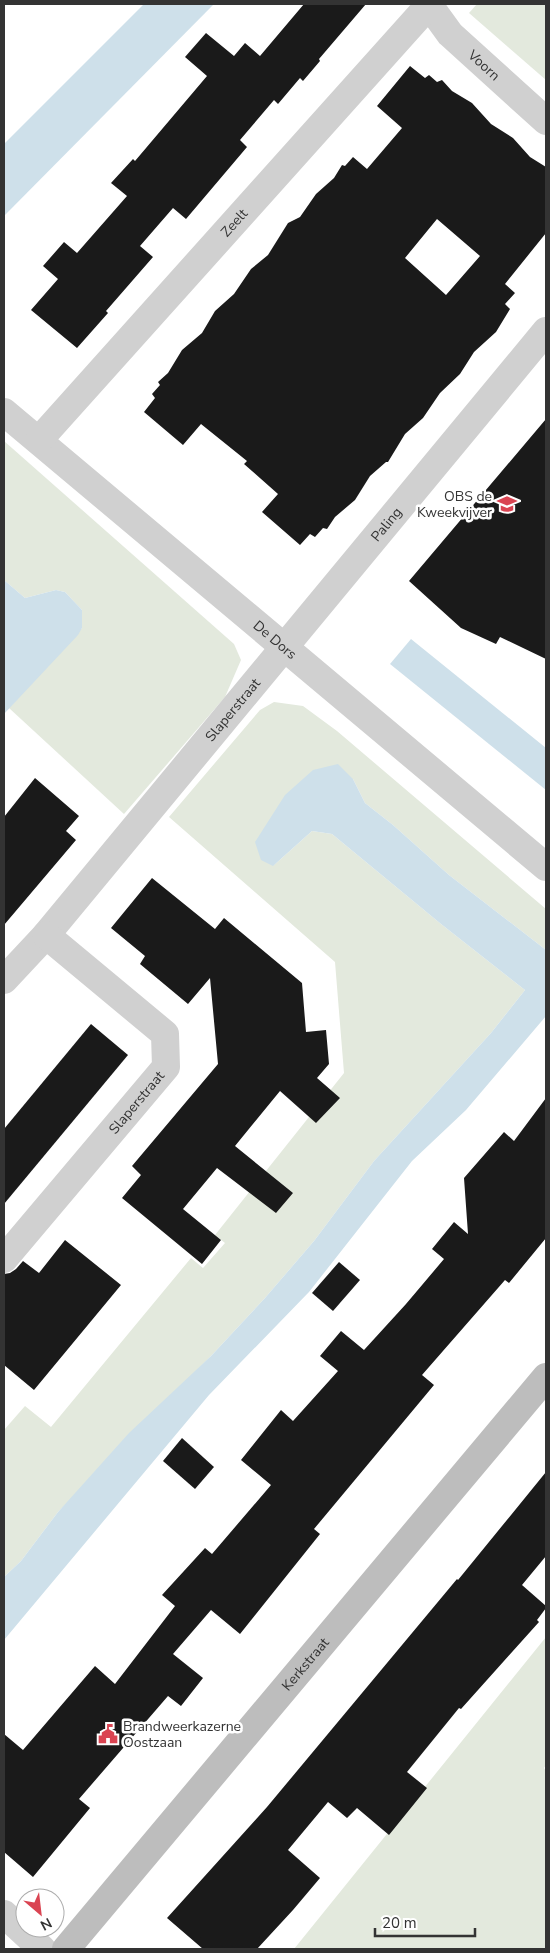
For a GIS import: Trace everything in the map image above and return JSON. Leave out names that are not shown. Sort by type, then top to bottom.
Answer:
[{"type":"street","name":"Voorn","points":[[430,5],[450,34],[546,120]]},
{"type":"street","name":"Zeelt","points":[[38,440],[430,5]]},
{"type":"street","name":"Paling","points":[[283,647],[546,331]]},
{"type":"street","name":"De Dors","points":[[4,412],[546,867]]},
{"type":"street","name":"Slaperstraat","points":[[4,980],[46,935],[283,647]]},
{"type":"street","name":"Slaperstraat","points":[[4,1259],[166,1067],[166,1034],[46,935]]},
{"type":"street","name":"Kerkstraat","points":[[66,1949],[546,1377]]},
{"type":"street","points":[[4,1914],[42,1949]]},
{"type":"shaded area","points":[[477,4],[546,4],[546,80],[469,13]]},
{"type":"shaded area","points":[[4,441],[234,644],[241,660],[225,697],[124,814],[9,708],[82,628],[82,610],[65,592],[56,590],[25,598],[4,580]]},
{"type":"shaded area","points":[[274,702],[303,706],[337,731],[546,909],[546,950],[449,875],[393,825],[365,803],[353,779],[273,866],[312,831],[332,834],[525,990],[491,1033],[374,1161],[314,1241],[265,1298],[211,1356],[58,1512],[21,1561],[4,1577],[4,1430],[25,1406],[51,1427],[191,1258],[203,1268],[225,1243],[215,1235],[344,1073],[335,962],[169,817],[260,710]]},
{"type":"shaded area","points":[[546,1637],[546,1765],[544,1768],[546,1771],[546,1949],[294,1949]]},
{"type":"water","points":[[144,4],[214,4],[4,216],[4,144]]},
{"type":"water","points":[[4,580],[25,598],[56,590],[65,592],[82,610],[82,628],[78,635],[4,714]]},
{"type":"water","points":[[411,639],[546,748],[546,790],[390,664]]},
{"type":"water","points":[[338,764],[353,779],[365,803],[393,825],[449,875],[546,950],[546,1016],[466,1110],[412,1161],[309,1292],[209,1395],[4,1640],[4,1577],[21,1561],[58,1512],[129,1433],[211,1356],[265,1298],[314,1241],[374,1161],[491,1033],[525,990],[332,834],[312,831],[273,866],[261,860],[255,842],[285,795],[313,770]]},
{"type":"building","points":[[304,4],[366,4],[319,59],[320,61],[303,81],[300,78],[278,104],[274,100],[240,140],[247,147],[186,219],[173,208],[140,246],[153,257],[77,348],[31,310],[58,279],[43,266],[64,242],[77,253],[127,196],[111,183],[133,159],[135,161],[207,76],[185,57],[206,33],[234,56],[245,43],[260,56]]},
{"type":"building","points":[[410,66],[425,78],[429,75],[437,82],[442,80],[452,91],[472,103],[491,124],[513,138],[530,157],[546,167],[546,233],[505,284],[515,293],[505,304],[510,309],[496,332],[474,352],[460,374],[440,393],[423,418],[405,434],[388,462],[370,476],[355,500],[335,517],[327,529],[323,528],[315,537],[310,534],[300,545],[262,512],[278,494],[244,464],[247,461],[201,424],[183,445],[144,412],[155,398],[152,394],[160,385],[158,382],[168,373],[182,350],[202,333],[215,311],[234,294],[251,269],[268,255],[288,223],[300,217],[316,194],[334,178],[342,165],[345,166],[353,157],[367,169],[402,128],[377,106]],"holes":[[[437,219],[480,256],[446,295],[405,258]]]},
{"type":"building","name":"OBS de Kweekvijver","points":[[546,419],[546,659],[500,637],[496,644],[461,628],[409,581]]},
{"type":"building","points":[[35,778],[79,816],[66,831],[76,840],[4,925],[4,817]]},
{"type":"building","points":[[152,878],[215,929],[224,918],[302,983],[306,1032],[326,1030],[329,1064],[317,1078],[340,1098],[316,1123],[280,1091],[235,1146],[293,1193],[276,1213],[217,1168],[183,1209],[221,1240],[202,1264],[122,1198],[141,1175],[132,1166],[218,1064],[210,978],[188,1004],[140,964],[145,956],[111,928]]},
{"type":"building","points":[[91,1024],[128,1055],[4,1204],[4,1129]]},
{"type":"building","points":[[546,1098],[546,1238],[509,1283],[505,1280],[422,1375],[434,1385],[314,1529],[320,1534],[240,1634],[211,1610],[173,1654],[203,1678],[181,1706],[168,1696],[79,1799],[90,1808],[33,1877],[4,1852],[4,1734],[23,1750],[95,1666],[115,1684],[175,1606],[162,1595],[205,1548],[212,1554],[271,1485],[241,1460],[281,1410],[293,1421],[338,1371],[320,1356],[341,1331],[364,1350],[444,1259],[432,1249],[454,1222],[468,1234],[464,1178],[504,1132],[514,1141]]},
{"type":"building","points":[[65,1240],[121,1285],[34,1390],[4,1365],[4,1274],[16,1269],[23,1261],[39,1273]]},
{"type":"building","points":[[339,1262],[360,1280],[333,1311],[312,1293]]},
{"type":"building","points":[[182,1438],[214,1467],[195,1489],[163,1461]]},
{"type":"building","points":[[546,1472],[546,1556],[522,1585],[546,1608],[537,1620],[539,1622],[461,1709],[459,1708],[407,1772],[427,1788],[389,1835],[357,1808],[347,1818],[328,1802],[288,1850],[320,1878],[293,1910],[257,1949],[203,1949],[167,1918],[267,1807]]},
{"type":"place","name":"OBS de Kweekvijver","points":[[507,504]]},
{"type":"place","name":"Brandweerkazerne Oostzaan","points":[[108,1734]]}]
